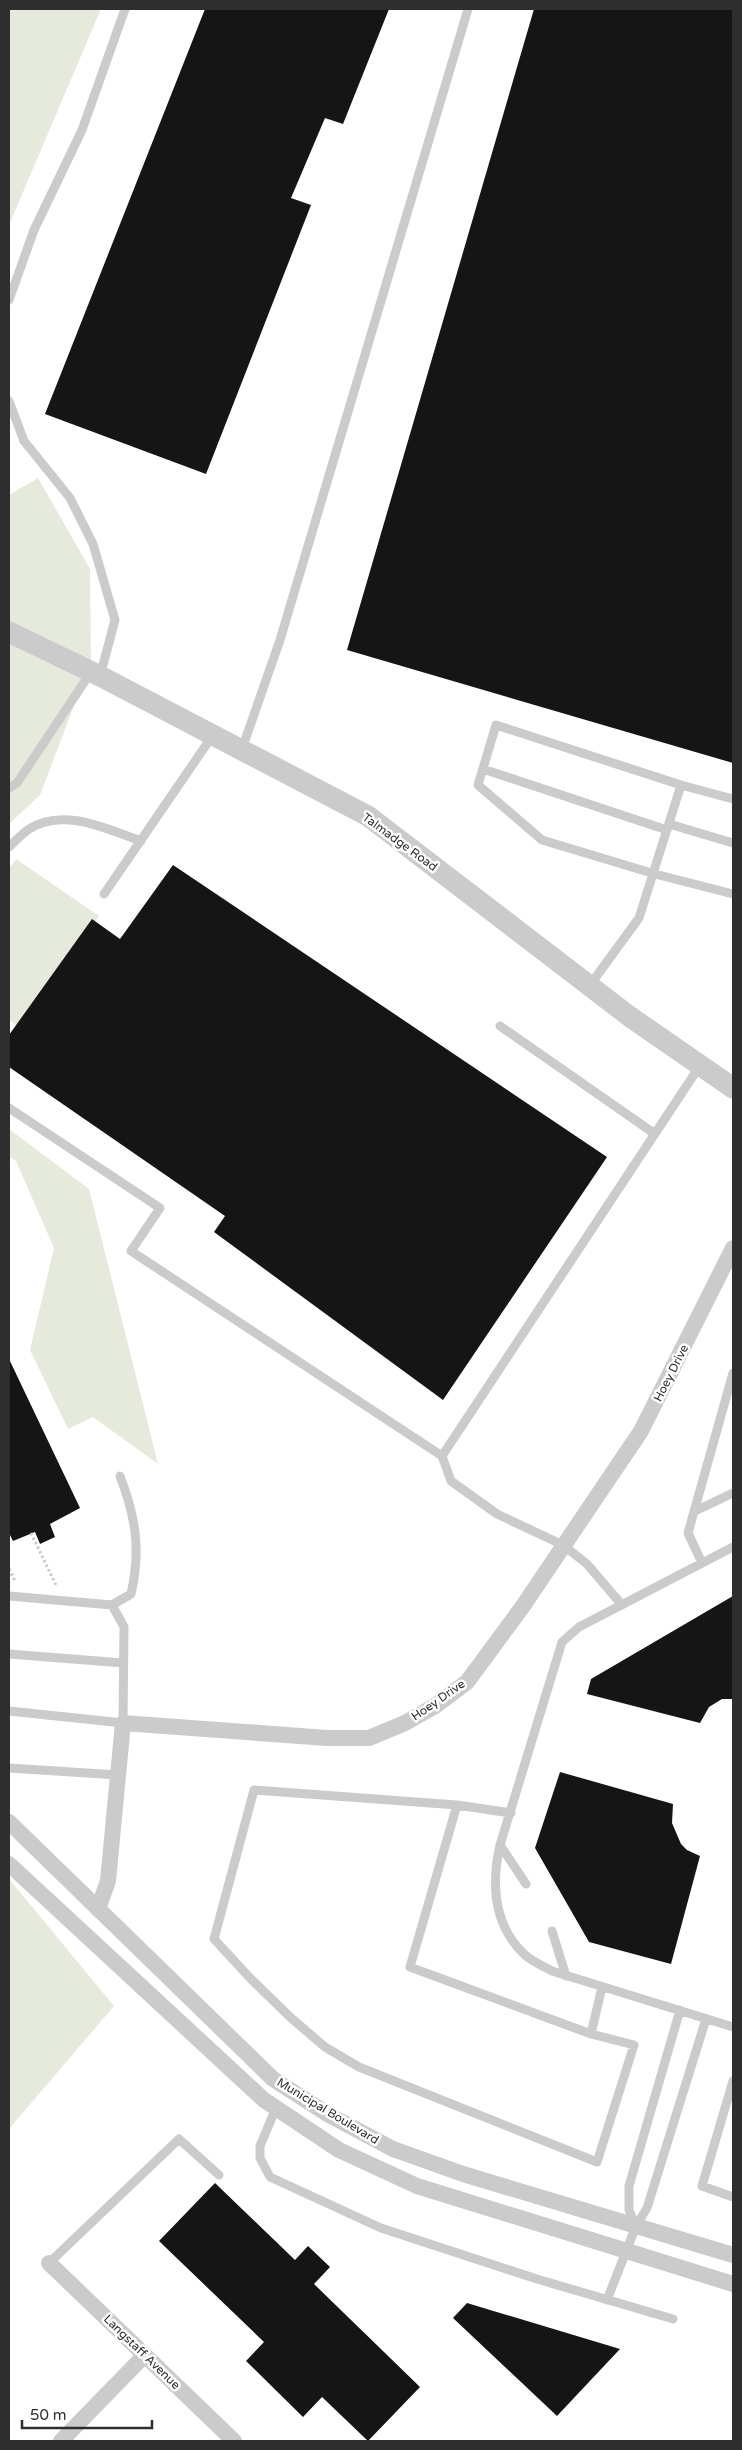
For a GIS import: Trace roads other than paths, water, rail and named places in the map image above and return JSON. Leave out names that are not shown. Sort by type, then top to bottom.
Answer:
[{"type":"street","name":"Talmadge Road","points":[[9,632],[96,674],[368,816],[629,1016],[701,1064],[733,1088]]},
{"type":"street","name":"Hoey Drive","points":[[123,1723],[327,1738],[369,1738],[405,1723],[467,1682],[641,1431],[733,1248]]},
{"type":"street","points":[[98,1909],[108,1881],[123,1723]]},
{"type":"street","name":"Municipal Boulevard","points":[[9,1822],[273,2079],[329,2114],[393,2149],[445,2168],[733,2255]]},
{"type":"street","name":"Municipal Boulevard","points":[[9,1864],[264,2100],[339,2150],[418,2186],[733,2284]]},
{"type":"street","name":"Langstaff Avenue","points":[[49,2263],[234,2441]]},
{"type":"street","points":[[61,2441],[144,2355]]},
{"type":"lane","points":[[9,300],[34,230],[82,130],[125,9]]},
{"type":"lane","points":[[242,750],[280,640],[468,9]]},
{"type":"lane","points":[[9,401],[24,441],[70,498],[93,544],[115,620],[96,674],[17,783],[9,788]]},
{"type":"lane","points":[[733,799],[681,785],[496,725],[478,785],[542,840],[655,874],[733,894]]},
{"type":"lane","points":[[104,894],[213,735]]},
{"type":"lane","points":[[482,769],[668,827],[733,843]]},
{"type":"lane","points":[[590,985],[639,918],[655,874],[681,785]]},
{"type":"lane","points":[[9,847],[30,828],[53,821],[85,821],[141,841]]},
{"type":"lane","points":[[500,1026],[655,1134]]},
{"type":"lane","points":[[442,1456],[701,1064]]},
{"type":"lane","points":[[9,1108],[160,1208],[131,1252],[442,1456],[451,1481],[497,1514],[563,1545],[587,1564],[622,1605]]},
{"type":"lane","points":[[702,1563],[688,1534],[733,1373]]},
{"type":"lane","points":[[9,1596],[112,1605],[131,1594],[136,1574],[137,1539],[131,1506],[120,1476]]},
{"type":"lane","points":[[695,1511],[733,1493]]},
{"type":"lane","points":[[733,1547],[579,1628],[562,1642],[500,1845],[495,1864],[494,1891],[502,1924],[513,1942],[527,1957],[552,1971],[566,1976],[733,2027]]},
{"type":"lane","points":[[9,1711],[123,1723],[124,1627],[112,1605]]},
{"type":"lane","points":[[9,1654],[123,1663]]},
{"type":"lane","points":[[9,1768],[118,1775]]},
{"type":"lane","points":[[457,1806],[410,1968],[591,2034],[634,2045],[597,2162],[359,2067],[325,2047],[256,1985],[214,1939],[254,1790],[457,1806],[510,1813]]},
{"type":"lane","points":[[500,1845],[526,1884]]},
{"type":"lane","points":[[552,1931],[566,1976]]},
{"type":"lane","points":[[591,2034],[602,1987]]},
{"type":"lane","points":[[636,2226],[630,2210],[629,2186],[680,2010]]},
{"type":"lane","points":[[606,2300],[636,2226],[647,2208],[706,2019]]},
{"type":"lane","points":[[733,2081],[702,2186],[733,2197]]},
{"type":"lane","points":[[276,2108],[260,2146],[260,2158],[270,2177],[381,2228],[606,2300],[672,2319]]},
{"type":"lane","points":[[49,2263],[178,2139],[219,2175]]}]
